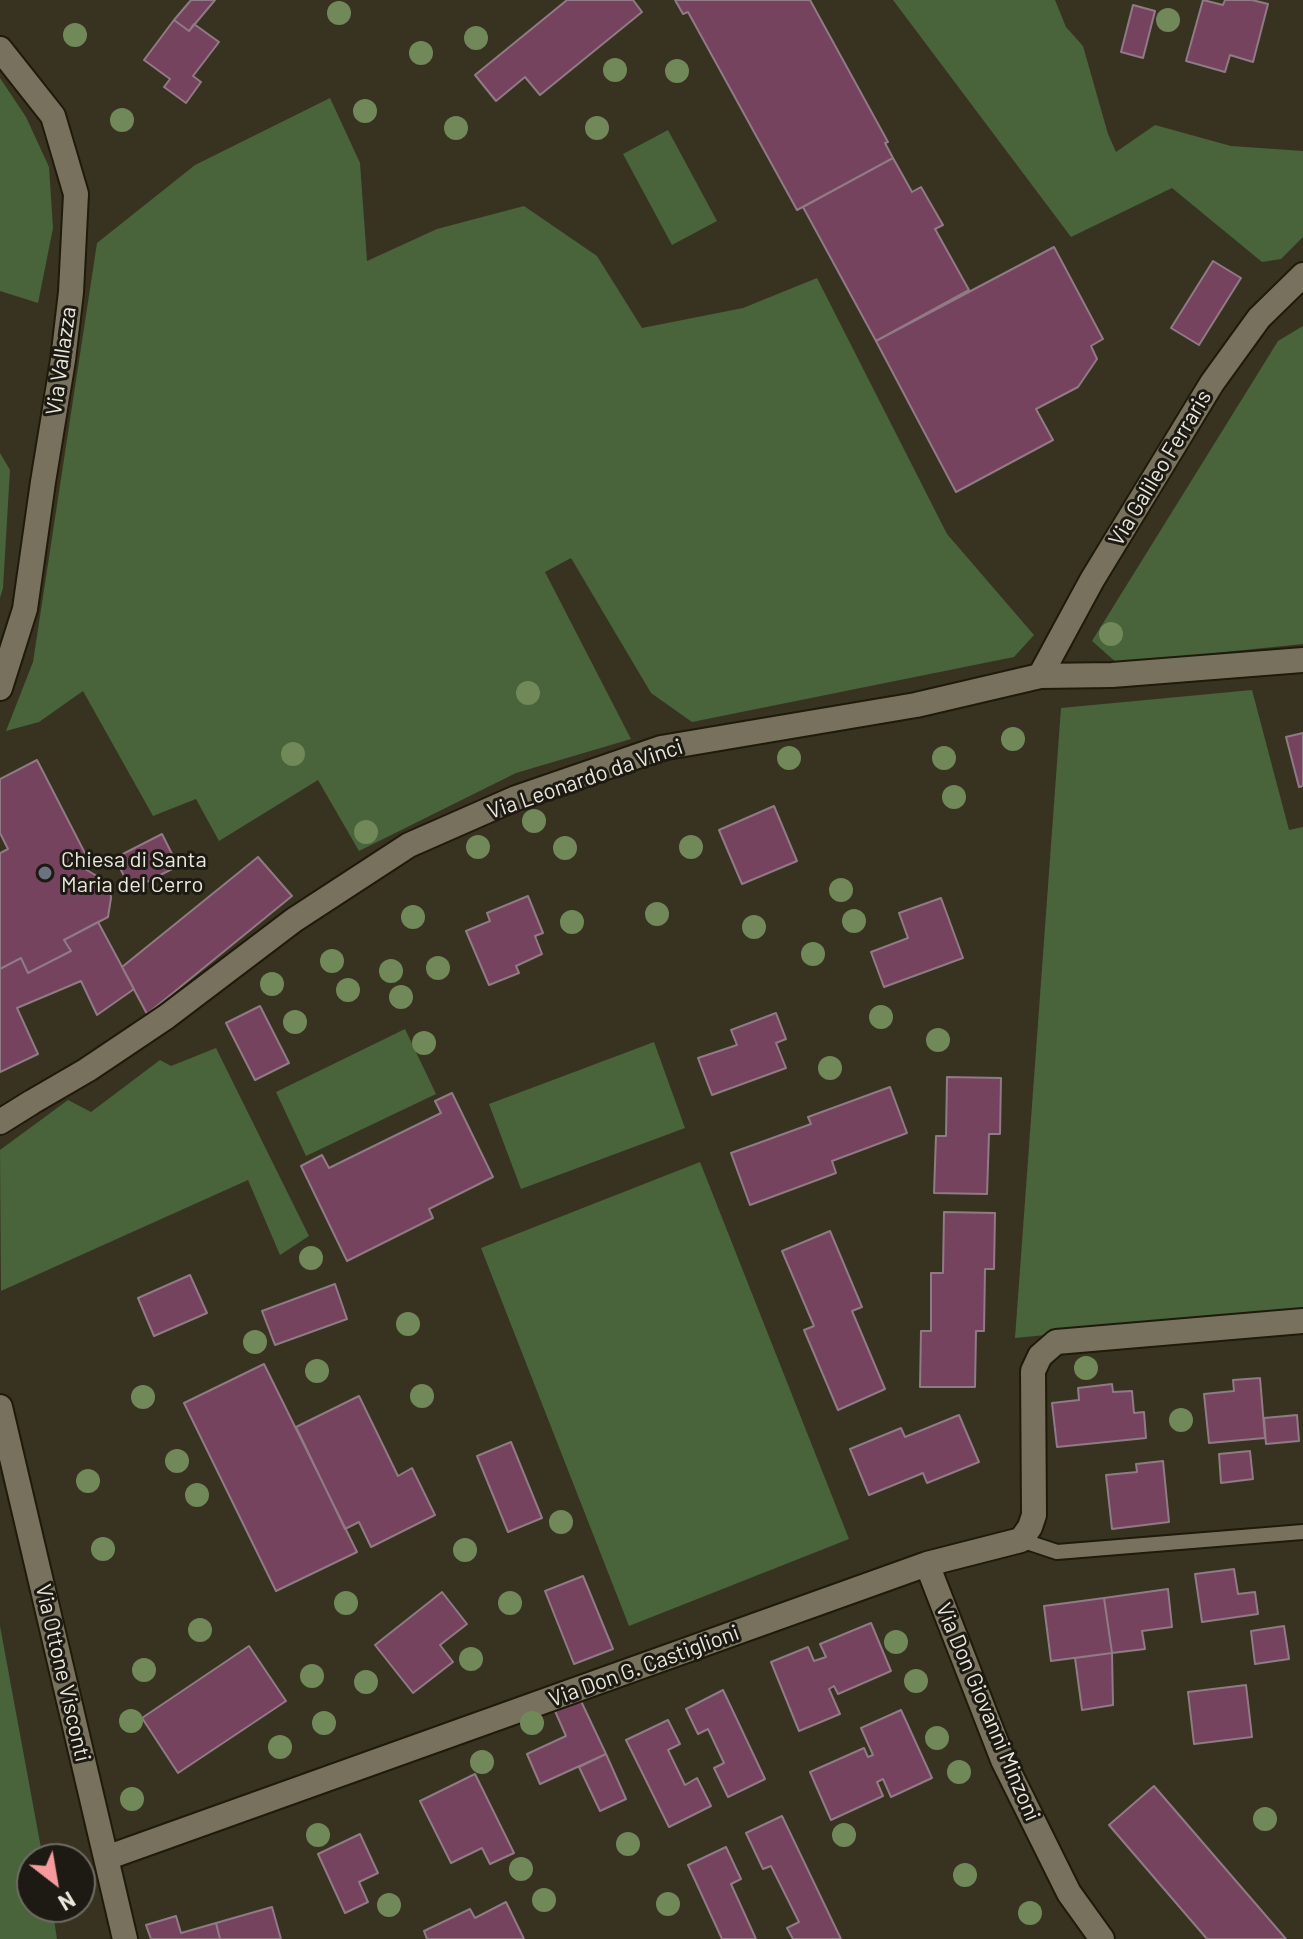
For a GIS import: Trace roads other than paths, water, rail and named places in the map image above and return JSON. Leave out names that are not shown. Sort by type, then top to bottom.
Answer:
[{"type":"street","name":"Via Vallazza","points":[[0,49],[53,116],[76,194],[71,292],[63,360],[25,609],[0,688]]},
{"type":"street","name":"Via Galileo Ferraris","points":[[1040,676],[1092,580],[1212,383],[1259,318],[1303,275]]},
{"type":"street","name":"Via Leonardo da Vinci","points":[[0,1122],[87,1070],[166,1017],[294,920],[409,845],[516,798],[661,748],[916,705],[1040,676],[1112,675],[1303,660]]},
{"type":"street","points":[[1021,1540],[1034,1515],[1033,1371],[1040,1356],[1056,1342],[1303,1321]]},
{"type":"street","name":"Via Ottone Visconti","points":[[0,1407],[125,1939]]},
{"type":"street","name":"Via Don G. Castiglioni","points":[[106,1858],[927,1564],[1021,1540]]},
{"type":"street","name":"Via Don Giovanni Minzoni","points":[[927,1564],[1003,1760],[1069,1893],[1102,1939]]},
{"type":"lane","points":[[1021,1540],[1057,1552],[1303,1532]]},
{"type":"place","name":"Chiesa di Santa Maria del Cerro","points":[[45,873]]}]
